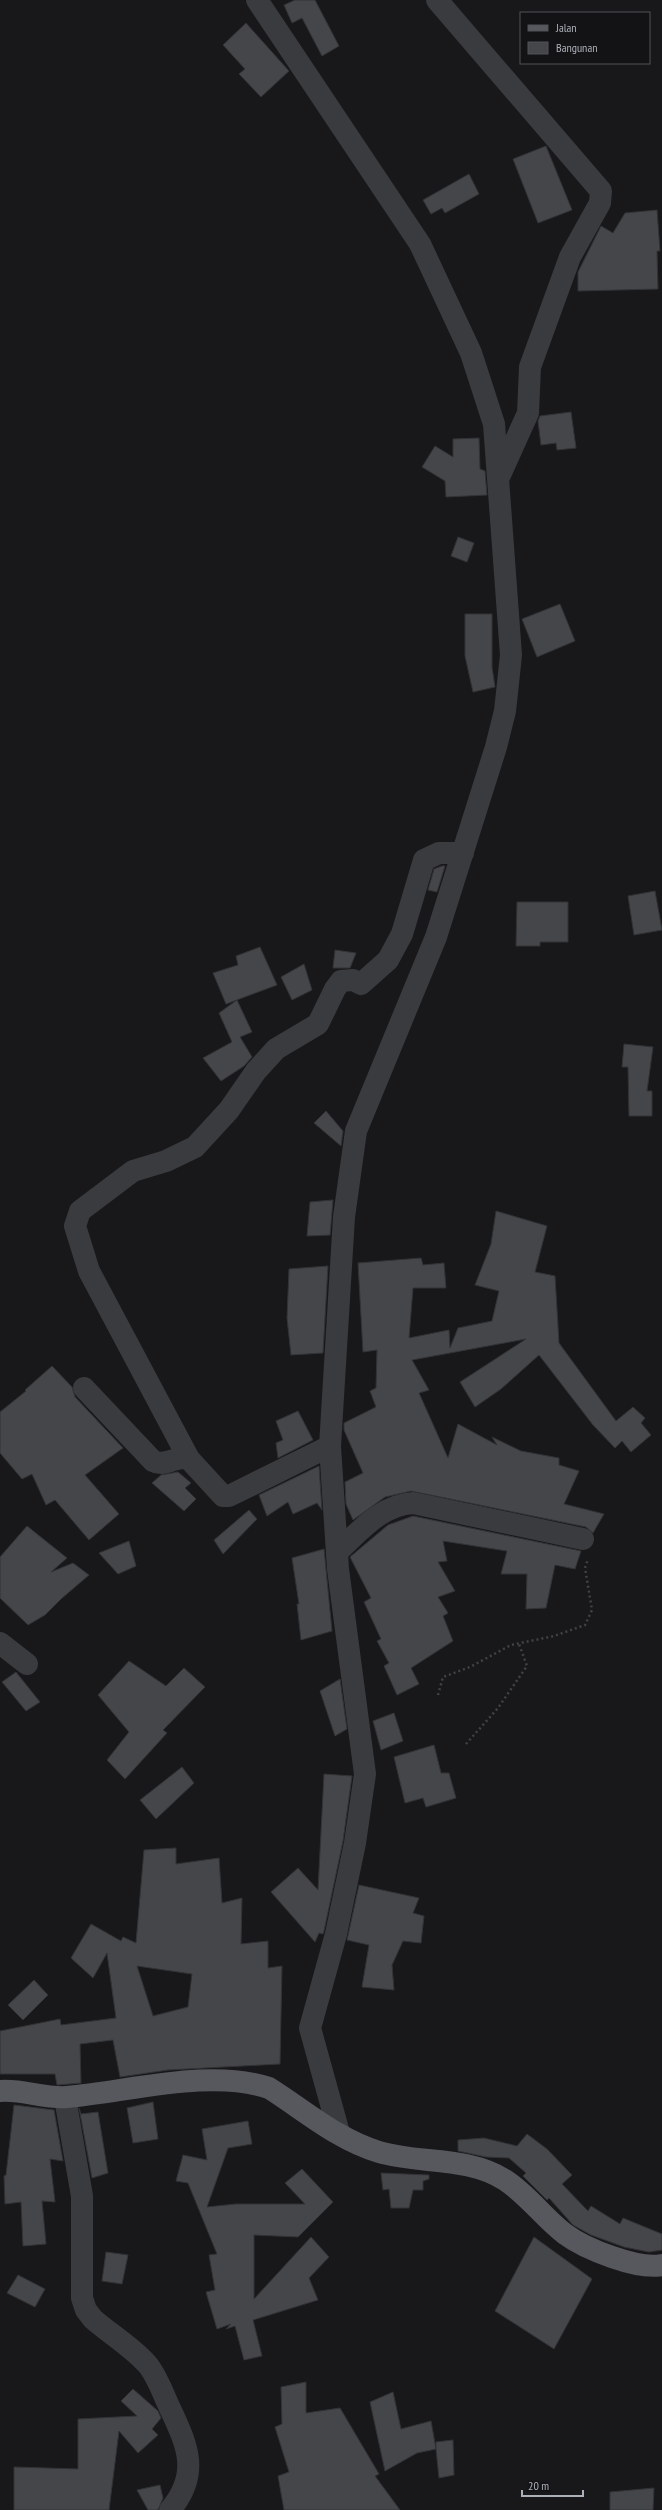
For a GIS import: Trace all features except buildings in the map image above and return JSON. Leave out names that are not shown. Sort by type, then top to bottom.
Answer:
[{"type":"main road","points":[[0,2092],[65,2098],[173,2083],[247,2083],[269,2088],[339,2134],[379,2152],[470,2166],[504,2179],[521,2192],[566,2234],[577,2241],[632,2262],[662,2265]]},
{"type":"street","points":[[257,0],[420,244],[471,353],[494,424],[500,476],[511,655],[509,684],[496,747],[436,937],[356,1131],[344,1217],[330,1446],[337,1552],[365,1774],[355,1843],[336,1934],[310,2028],[339,2134]]},
{"type":"street","points":[[437,0],[601,191],[600,203],[570,257],[530,367],[528,413],[500,476]]},
{"type":"street","points":[[330,1446],[226,1496],[218,1493],[189,1459],[89,1270],[75,1226],[80,1211],[133,1171],[166,1161],[195,1147],[228,1110],[256,1071],[276,1049],[318,1024],[335,989],[341,981],[353,980],[361,984],[388,960],[402,934],[424,860],[439,853],[463,853]]},
{"type":"street","points":[[84,1388],[153,1461],[161,1464],[184,1457],[189,1459]]},
{"type":"street","points":[[337,1552],[385,1510],[407,1503],[583,1539]]},
{"type":"street","points":[[0,1643],[27,1664]]},
{"type":"street","points":[[65,2098],[82,2196],[82,2298],[86,2310],[93,2319],[148,2365],[182,2435],[189,2453],[189,2467],[186,2484],[170,2510]]},
{"type":"path","points":[[438,1694],[443,1677],[519,1644],[554,1636],[585,1625],[592,1610],[585,1568],[593,1542],[583,1539]]},
{"type":"path","points":[[466,1744],[498,1708],[527,1666],[519,1644]]}]
